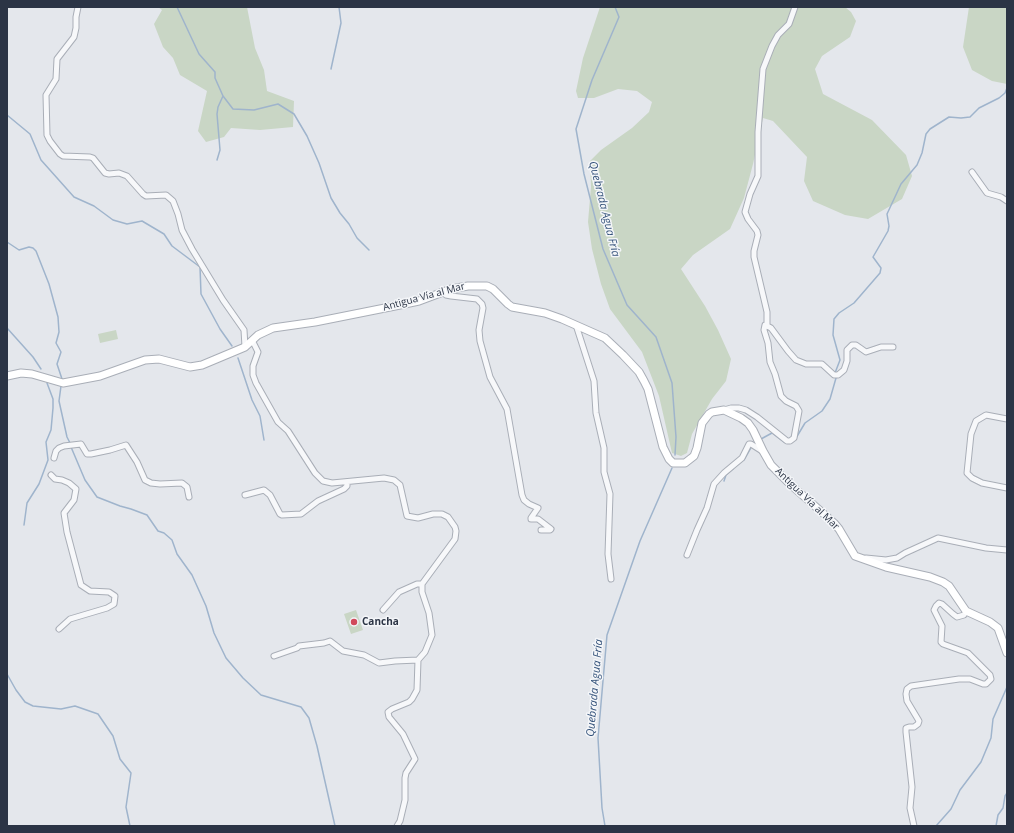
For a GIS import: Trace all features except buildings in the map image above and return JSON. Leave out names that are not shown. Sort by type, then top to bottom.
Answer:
[{"type":"main road","name":"Antigua Vía al Mar","points":[[7,376],[21,373],[32,374],[63,383],[100,376],[145,360],[159,359],[182,366],[202,365],[245,347],[258,335],[273,328],[315,322],[400,305],[418,301],[451,289],[468,286],[487,286],[493,289],[512,307],[545,313],[576,325],[605,338],[623,355],[639,372],[648,390],[663,447],[669,459],[673,463],[685,463],[691,460],[697,448],[704,419],[712,412],[724,410],[742,418],[753,430],[771,465],[834,523],[844,536],[852,553],[857,557]]},
{"type":"main road","points":[[857,557],[886,567],[930,577],[943,582],[949,586],[966,611],[990,622],[998,628],[1007,653]]},
{"type":"street","points":[[78,7],[74,37],[57,59],[56,79],[46,95],[48,135],[50,141],[60,154],[90,157],[93,158],[105,173],[118,173],[127,176],[146,196],[166,195],[173,201],[182,230],[192,249],[223,300],[244,330],[245,347]]},
{"type":"street","points":[[724,410],[739,408],[746,410],[787,441],[794,438],[799,411],[796,406],[786,401],[781,396],[770,362],[768,343],[764,330],[764,326],[767,325],[767,312],[754,257],[758,235],[745,212],[750,194],[758,176],[758,132],[763,69],[772,46],[778,36],[789,24],[795,7]]},
{"type":"street","points":[[972,172],[985,192],[1001,197],[1007,201]]},
{"type":"street","points":[[444,292],[451,296],[477,300],[482,304],[483,308],[479,330],[480,340],[490,377],[507,409],[522,495],[524,500],[538,508],[531,519],[541,520],[551,529],[542,530]]},
{"type":"street","points":[[576,325],[594,381],[596,413],[604,448],[604,472],[610,494],[608,554],[611,579]]},
{"type":"street","points":[[767,325],[796,360],[806,364],[822,364],[834,375],[840,374],[845,368],[847,350],[850,346],[856,345],[866,352],[892,347]]},
{"type":"street","points":[[252,340],[258,352],[253,366],[254,377],[278,422],[288,431],[323,481],[332,483],[384,478],[394,480],[400,484],[407,516],[418,518],[439,513],[450,519],[456,531],[455,538],[422,584],[422,592],[430,613],[432,635],[425,652],[418,660],[417,690],[409,702],[388,712],[389,717],[404,734],[415,759],[404,778],[405,800],[399,824]]},
{"type":"street","points":[[1007,419],[986,415],[976,421],[971,434],[967,473],[972,478],[982,483],[1007,488]]},
{"type":"street","points":[[54,458],[56,451],[64,446],[81,444],[87,454],[91,454],[105,452],[126,445],[137,462],[145,480],[151,483],[160,484],[182,483],[187,488],[189,497]]},
{"type":"street","points":[[688,554],[707,508],[714,484],[724,473],[742,458],[749,444],[763,451]]},
{"type":"street","points":[[51,475],[55,479],[69,483],[76,489],[74,500],[64,513],[67,532],[81,585],[90,591],[109,592],[115,596],[114,604],[107,608],[70,619],[58,629]]},
{"type":"street","points":[[245,495],[264,490],[270,494],[280,514],[301,514],[318,501],[344,489],[347,486],[347,482]]},
{"type":"street","points":[[857,557],[892,560],[938,538],[986,548],[1007,550]]},
{"type":"street","points":[[383,610],[399,592],[417,584],[422,584]]},
{"type":"street","points":[[914,826],[910,808],[912,787],[906,728],[909,726],[914,727],[919,721],[908,701],[906,694],[907,689],[911,686],[959,678],[970,679],[983,684],[986,684],[991,679],[990,675],[968,652],[943,644],[942,642],[942,626],[934,610],[936,606],[942,604],[957,617],[964,615],[966,611]]},
{"type":"street","points":[[274,656],[300,646],[330,641],[343,651],[364,655],[379,663],[395,660],[418,660]]},
{"type":"green space","points":[[158,7],[247,7],[255,48],[264,70],[267,91],[294,101],[293,127],[260,130],[231,128],[224,137],[206,142],[198,131],[207,91],[180,75],[173,58],[163,47],[154,24],[162,10]]},
{"type":"green space","points":[[600,7],[845,7],[851,12],[856,21],[850,37],[822,56],[815,69],[823,94],[872,120],[906,155],[912,176],[902,199],[868,219],[845,215],[813,201],[804,181],[807,157],[773,121],[763,118],[744,198],[730,229],[693,255],[681,269],[705,306],[731,359],[726,381],[712,399],[692,434],[687,453],[681,456],[672,453],[659,396],[642,352],[610,309],[601,284],[592,249],[588,222],[591,187],[590,161],[601,150],[632,128],[649,112],[652,102],[637,91],[618,89],[594,98],[578,98],[576,91],[583,58]]},
{"type":"green space","points":[[969,7],[1007,7],[1007,84],[992,81],[972,70],[963,47]]},
{"type":"green space","points":[[116,330],[118,339],[100,343],[98,334]]},
{"type":"green space","name":"Cancha","points":[[356,610],[363,630],[351,634],[344,614]]},
{"type":"waterway","points":[[177,7],[199,54],[215,72],[215,78],[223,96],[218,107],[217,114],[220,150],[217,160]]},
{"type":"waterway","points":[[331,69],[341,23],[339,7]]},
{"type":"waterway","name":"Quebrada Agua Fría","points":[[615,7],[619,17],[592,80],[576,129],[584,174],[603,249],[627,305],[656,337],[672,383],[676,437],[675,455]]},
{"type":"waterway","points":[[835,373],[840,360],[833,335],[834,319],[839,313],[854,303],[880,273],[881,268],[873,257],[888,231],[889,226],[887,214],[901,184],[917,165],[922,153],[926,134],[930,129],[949,117],[970,117],[979,108],[999,98],[1005,93],[1007,88]]},
{"type":"waterway","points":[[223,96],[233,109],[254,110],[278,104],[294,114],[307,136],[319,163],[331,198],[357,238],[369,250]]},
{"type":"waterway","points":[[7,115],[30,134],[41,160],[74,197],[94,206],[113,220],[127,224],[142,221],[164,234],[172,246],[200,267],[201,294],[220,329],[232,346]]},
{"type":"waterway","points":[[7,242],[19,250],[29,247],[36,251],[49,284],[58,317],[59,332],[56,343],[61,352],[57,364],[62,379]]},
{"type":"waterway","points":[[7,328],[33,357],[41,369]]},
{"type":"waterway","points":[[238,358],[252,400],[260,416],[264,440]]},
{"type":"waterway","points":[[796,438],[805,423],[822,411],[830,399],[836,378]]},
{"type":"waterway","points":[[24,525],[27,503],[39,484],[48,460],[46,442],[51,430],[53,399],[47,383]]},
{"type":"waterway","points":[[61,386],[59,401],[67,437],[70,443]]},
{"type":"waterway","points":[[761,439],[772,433],[784,442]]},
{"type":"waterway","points":[[744,460],[752,446]]},
{"type":"waterway","points":[[71,447],[85,480],[97,497],[147,515],[158,531],[164,533],[172,540],[177,554],[192,575],[206,606],[214,633],[226,658],[243,678],[261,695],[301,707],[309,718],[317,746],[335,826]]},
{"type":"waterway","name":"Quebrada Agua Fría","points":[[605,826],[602,808],[598,738],[607,635],[640,541],[672,468]]},
{"type":"waterway","points":[[724,481],[726,475],[733,469]]},
{"type":"waterway","points":[[7,674],[25,702],[33,706],[61,709],[75,706],[98,714],[113,736],[120,759],[131,773],[126,807],[130,826]]},
{"type":"waterway","points":[[936,826],[951,809],[960,790],[981,762],[991,738],[993,719],[1007,687]]},
{"type":"waterway","points":[[996,826],[998,815],[1003,808],[1007,793]]},
{"type":"place","name":"Cancha","points":[[354,622]]}]
